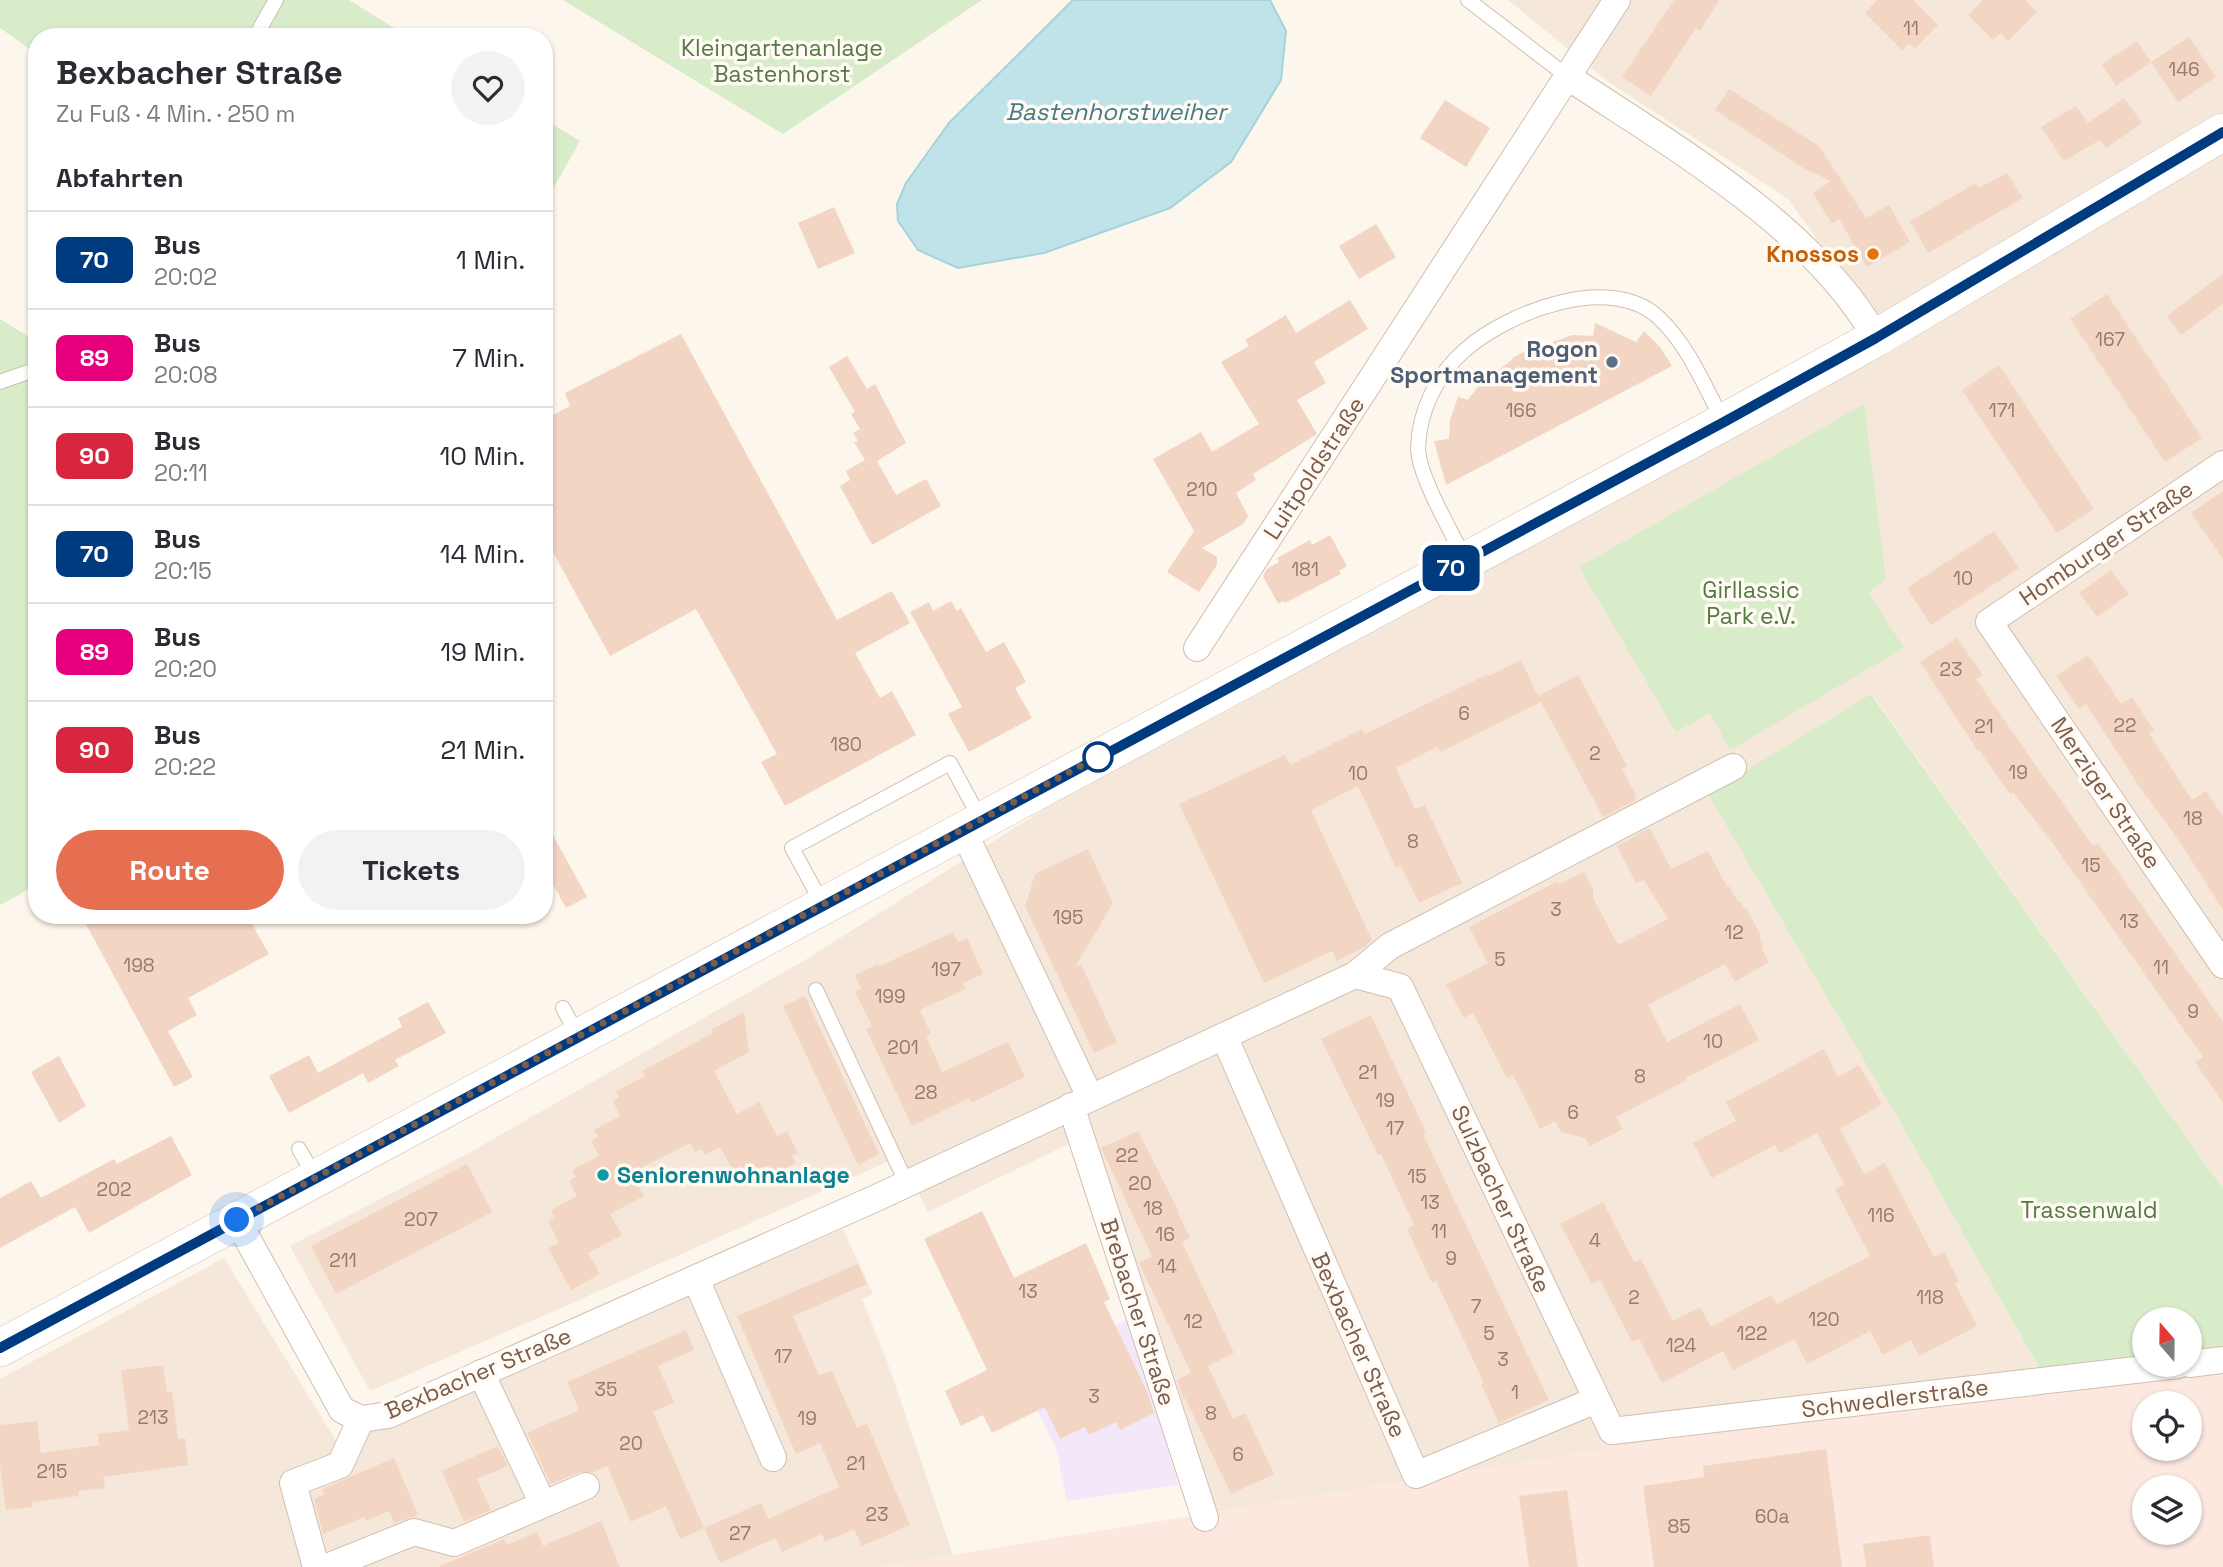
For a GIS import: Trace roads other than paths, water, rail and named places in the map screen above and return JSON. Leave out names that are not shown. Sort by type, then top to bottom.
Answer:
[{"type":"main road","points":[[0,1348],[237,1220],[307,1163],[570,1022],[823,905],[1724,422],[1876,338],[2223,132]]},
{"type":"street","name":"Luitpoldstraße","points":[[1197,648],[1617,0]]},
{"type":"street","points":[[1568,77],[1751,202],[1839,284],[1859,308],[1876,338]]},
{"type":"street","name":"Homburger Straße","points":[[1989,622],[2223,464]]},
{"type":"street","name":"Merziger Straße","points":[[1989,622],[2223,965]]},
{"type":"street","name":"Bexbacher Straße","points":[[237,1220],[342,1410],[361,1419],[388,1415],[907,1184],[1224,1036],[1367,977],[1390,946],[1734,767]]},
{"type":"street","name":"Brebacher Straße","points":[[972,825],[1080,1102],[1205,1518]]},
{"type":"street","name":"Sulzbacher Straße","points":[[1367,977],[1400,987],[1612,1431]]},
{"type":"street","name":"Bexbacher Straße","points":[[1224,1036],[1416,1475],[1597,1400]]},
{"type":"street","points":[[696,1279],[773,1458]]},
{"type":"street","points":[[2202,1362],[2223,1360]]},
{"type":"street","name":"Schwedlerstraße","points":[[1612,1431],[2132,1370]]},
{"type":"street","points":[[481,1373],[543,1504]]},
{"type":"street","points":[[316,1567],[293,1483],[340,1465],[361,1419]]},
{"type":"street","points":[[327,1567],[414,1532],[454,1543],[586,1486]]},
{"type":"lane","points":[[260,28],[276,0]]},
{"type":"lane","points":[[1468,0],[1568,77]]},
{"type":"lane","points":[[1466,560],[1433,496],[1418,451],[1421,418],[1436,384],[1464,350],[1506,323],[1548,304],[1591,297],[1627,299],[1658,317],[1685,350],[1724,422]]},
{"type":"lane","points":[[0,383],[28,372]]},
{"type":"lane","points":[[823,905],[792,848],[950,763],[972,825]]},
{"type":"lane","points":[[816,990],[907,1184]]},
{"type":"water","name":"Bastenhorstweiher","points":[[1073,0],[1270,0],[1286,31],[1281,80],[1231,162],[1170,208],[1044,253],[958,268],[918,250],[898,221],[897,204],[906,183],[949,123]]},
{"type":"place","name":"Knossos","points":[[1873,254]]},
{"type":"place","name":"Rogon Sportmanagement","points":[[1612,362]]},
{"type":"place","name":"Seniorenwohnanlage","points":[[603,1175]]},
{"type":"park label","name":"Kleingartenanlage Bastenhorst","points":[[782,61]]},
{"type":"park label","name":"Girllassic Park e.V.","points":[[1751,603]]},
{"type":"park label","name":"Trassenwald","points":[[2089,1210]]}]
